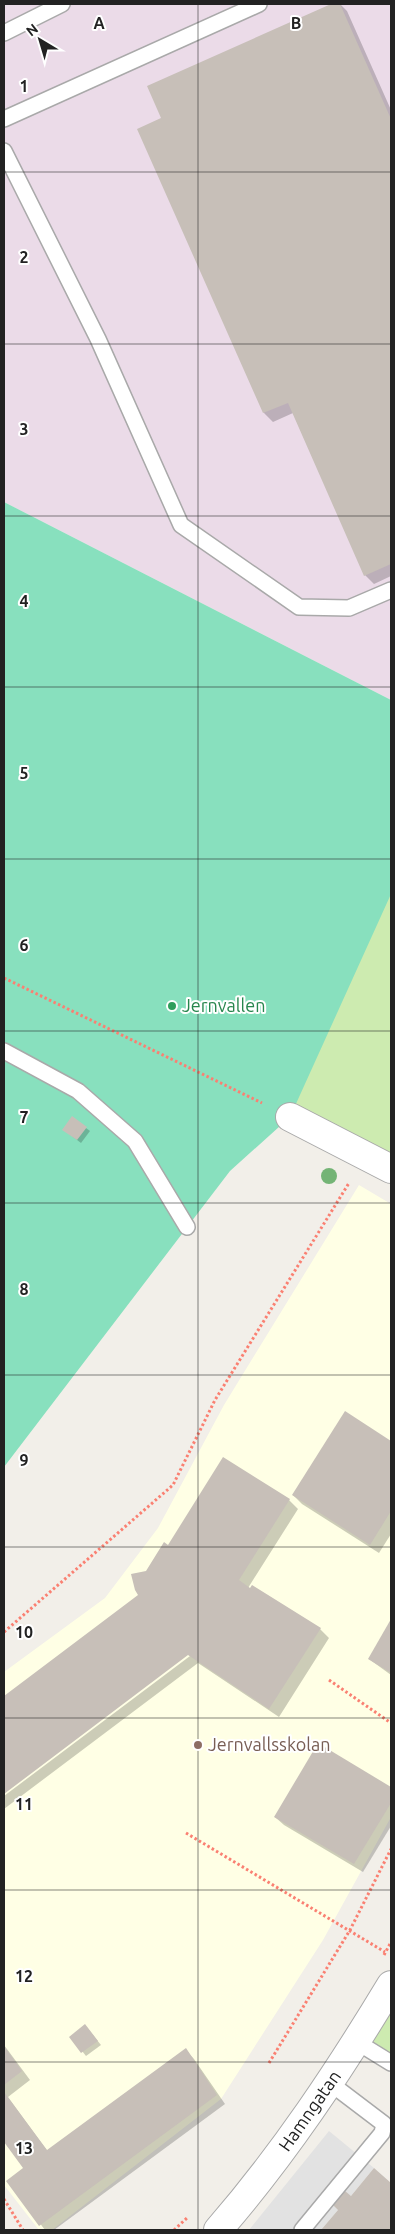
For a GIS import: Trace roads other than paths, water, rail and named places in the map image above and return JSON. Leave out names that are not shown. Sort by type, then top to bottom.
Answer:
[{"type":"street","points":[[290,1118],[391,1169]]},
{"type":"street","name":"Hamngatan","points":[[218,2230],[256,2186],[292,2139],[357,2042],[391,1985]]},
{"type":"lane","points":[[4,33],[62,4]]},
{"type":"lane","points":[[4,119],[259,4]]},
{"type":"lane","points":[[4,151],[98,339],[181,525],[299,607],[350,608],[391,590]]},
{"type":"lane","points":[[5,1054],[78,1091],[135,1141],[187,1228]]},
{"type":"lane","points":[[357,2042],[391,2063]]},
{"type":"lane","points":[[302,2230],[382,2133],[384,2124],[330,2083]]},
{"type":"place","name":"Jernvallen","points":[[172,1006]]},
{"type":"place","name":"Jernvallsskolan","points":[[198,1745]]}]
